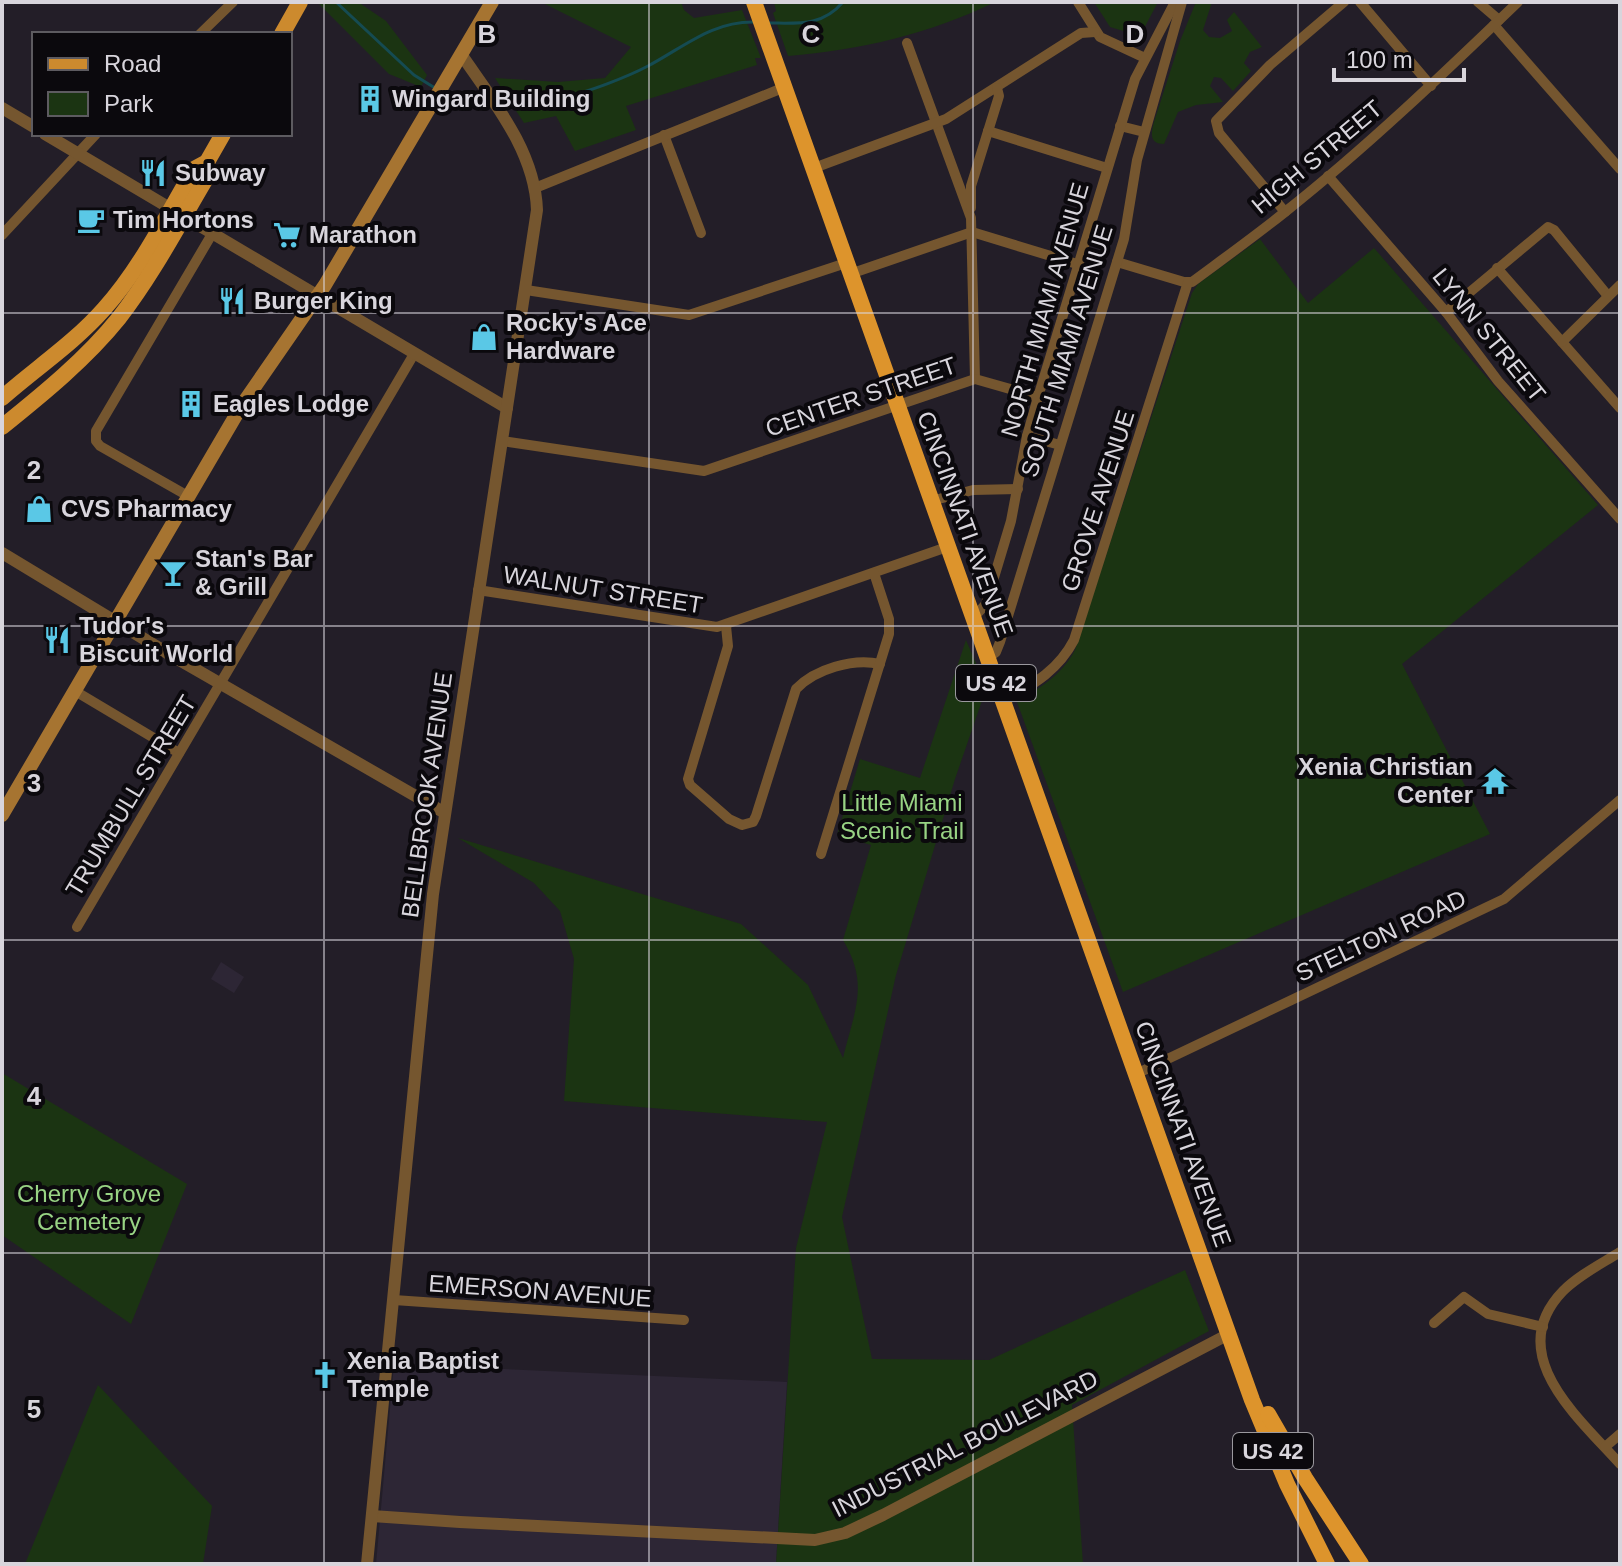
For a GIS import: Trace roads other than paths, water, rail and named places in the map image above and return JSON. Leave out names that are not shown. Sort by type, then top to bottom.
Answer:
[{"type":"highway","name":"CINCINNATI AVENUE","points":[[754,3],[1229,1334],[1287,1484],[1327,1564]]},
{"type":"highway","name":"CINCINNATI AVENUE","points":[[1229,1334],[1277,1430],[1361,1564]]},
{"type":"main road","points":[[283,32],[299,2]]},
{"type":"main road","points":[[2,815],[244,402],[317,298],[492,2]]},
{"type":"main road","points":[[2,427],[67,372],[110,328],[139,291],[177,213],[194,169],[207,162],[222,136]]},
{"type":"main road","points":[[2,398],[84,329],[105,307],[177,213]]},
{"type":"street","points":[[202,32],[233,2]]},
{"type":"street","points":[[1078,2],[1095,32],[1105,40],[1145,58]]},
{"type":"street","name":"NORTH MIAMI AVENUE","points":[[973,618],[986,604],[1011,521],[1027,436],[1135,79],[1175,2]]},
{"type":"street","name":"SOUTH MIAMI AVENUE","points":[[987,659],[995,653],[1000,642],[1124,239],[1144,132],[1182,2]]},
{"type":"street","points":[[1285,212],[1219,133],[1216,121],[1270,65],[1344,2]]},
{"type":"street","points":[[1360,2],[1431,86]]},
{"type":"street","points":[[1478,2],[1620,169]]},
{"type":"street","name":"HIGH STREET","points":[[1188,282],[1285,212],[1328,176],[1431,86],[1518,2]]},
{"type":"street","points":[[814,168],[938,123],[1081,33],[1095,32]]},
{"type":"street","name":"CENTER STREET","points":[[502,441],[704,471],[975,379],[971,218],[907,43]]},
{"type":"street","name":"BELLBROOK AVENUE","points":[[367,1564],[433,894],[537,217],[535,188],[517,139],[461,54]]},
{"type":"street","points":[[535,188],[785,87]]},
{"type":"street","points":[[971,218],[971,186],[999,96],[997,88]]},
{"type":"street","points":[[2,108],[32,126]]},
{"type":"street","points":[[1120,126],[1144,132]]},
{"type":"street","points":[[988,131],[1107,168]]},
{"type":"street","points":[[664,135],[701,233]]},
{"type":"street","points":[[48,136],[507,408]]},
{"type":"street","points":[[2,235],[94,136]]},
{"type":"street","name":"LYNN STREET","points":[[1328,176],[1446,312],[1498,381],[1620,519]]},
{"type":"street","points":[[1446,312],[1545,228],[1551,228],[1608,296]]},
{"type":"street","points":[[526,290],[689,315],[972,232],[1077,264]]},
{"type":"street","points":[[188,496],[100,446],[96,441],[96,431],[212,234]]},
{"type":"street","points":[[1117,262],[1188,282]]},
{"type":"street","points":[[1497,268],[1620,408]]},
{"type":"street","name":"GROVE AVENUE","points":[[1003,702],[1049,673],[1074,640],[1188,282]]},
{"type":"street","points":[[1562,342],[1620,285]]},
{"type":"street","name":"TRUMBULL STREET","points":[[77,927],[414,354]]},
{"type":"street","points":[[975,379],[1038,397]]},
{"type":"street","points":[[1027,436],[1060,445]]},
{"type":"street","points":[[931,501],[961,492],[1018,489]]},
{"type":"street","name":"WALNUT STREET","points":[[478,590],[711,628],[726,626],[947,547]]},
{"type":"street","points":[[2,553],[220,684],[445,813]]},
{"type":"street","points":[[821,854],[890,625],[874,573]]},
{"type":"street","points":[[726,626],[728,646],[688,779],[690,785],[722,813],[742,825],[753,822],[756,816],[796,689],[810,677],[839,666],[863,661],[880,664]]},
{"type":"street","points":[[75,691],[179,753]]},
{"type":"street","name":"STELTON ROAD","points":[[1136,1074],[1504,899],[1620,800]]},
{"type":"street","points":[[1620,1252],[1563,1290],[1543,1327],[1542,1355],[1552,1385],[1620,1464]]},
{"type":"street","points":[[1434,1323],[1464,1297],[1488,1314],[1543,1327]]},
{"type":"street","name":"EMERSON AVENUE","points":[[394,1300],[684,1320]]},
{"type":"street","name":"INDUSTRIAL BOULEVARD","points":[[372,1516],[815,1540],[845,1533],[883,1515],[1229,1334]]},
{"type":"street","points":[[1605,1447],[1620,1434]]},
{"type":"waterway","points":[[336,2],[414,75],[435,88]]},
{"type":"waterway","points":[[767,23],[818,20],[843,2]]},
{"type":"waterway","points":[[492,94],[548,97],[575,94],[640,70],[712,30],[755,22]]},
{"type":"waterway","points":[[445,94],[463,99],[485,95]]},
{"type":"place","name":"Wingard Building","points":[[370,99]]},
{"type":"place","name":"Subway","points":[[153,173]]},
{"type":"place","name":"Tim Hortons","points":[[91,220]]},
{"type":"place","name":"Marathon","points":[[287,235]]},
{"type":"place","name":"Burger King","points":[[232,301]]},
{"type":"place","name":"Rocky's Ace Hardware","points":[[484,337]]},
{"type":"place","name":"Eagles Lodge","points":[[191,404]]},
{"type":"place","name":"CVS Pharmacy","points":[[39,509]]},
{"type":"place","name":"Stan's Bar & Grill","points":[[173,573]]},
{"type":"place","name":"Tudor's Biscuit World","points":[[57,640]]},
{"type":"place","name":"Xenia Christian Center","points":[[1495,781]]},
{"type":"place","name":"Xenia Baptist Temple","points":[[325,1375]]},
{"type":"park label","name":"Little Miami Scenic Trail","points":[[902,817]]},
{"type":"park label","name":"Cherry Grove Cemetery","points":[[89,1208]]}]
